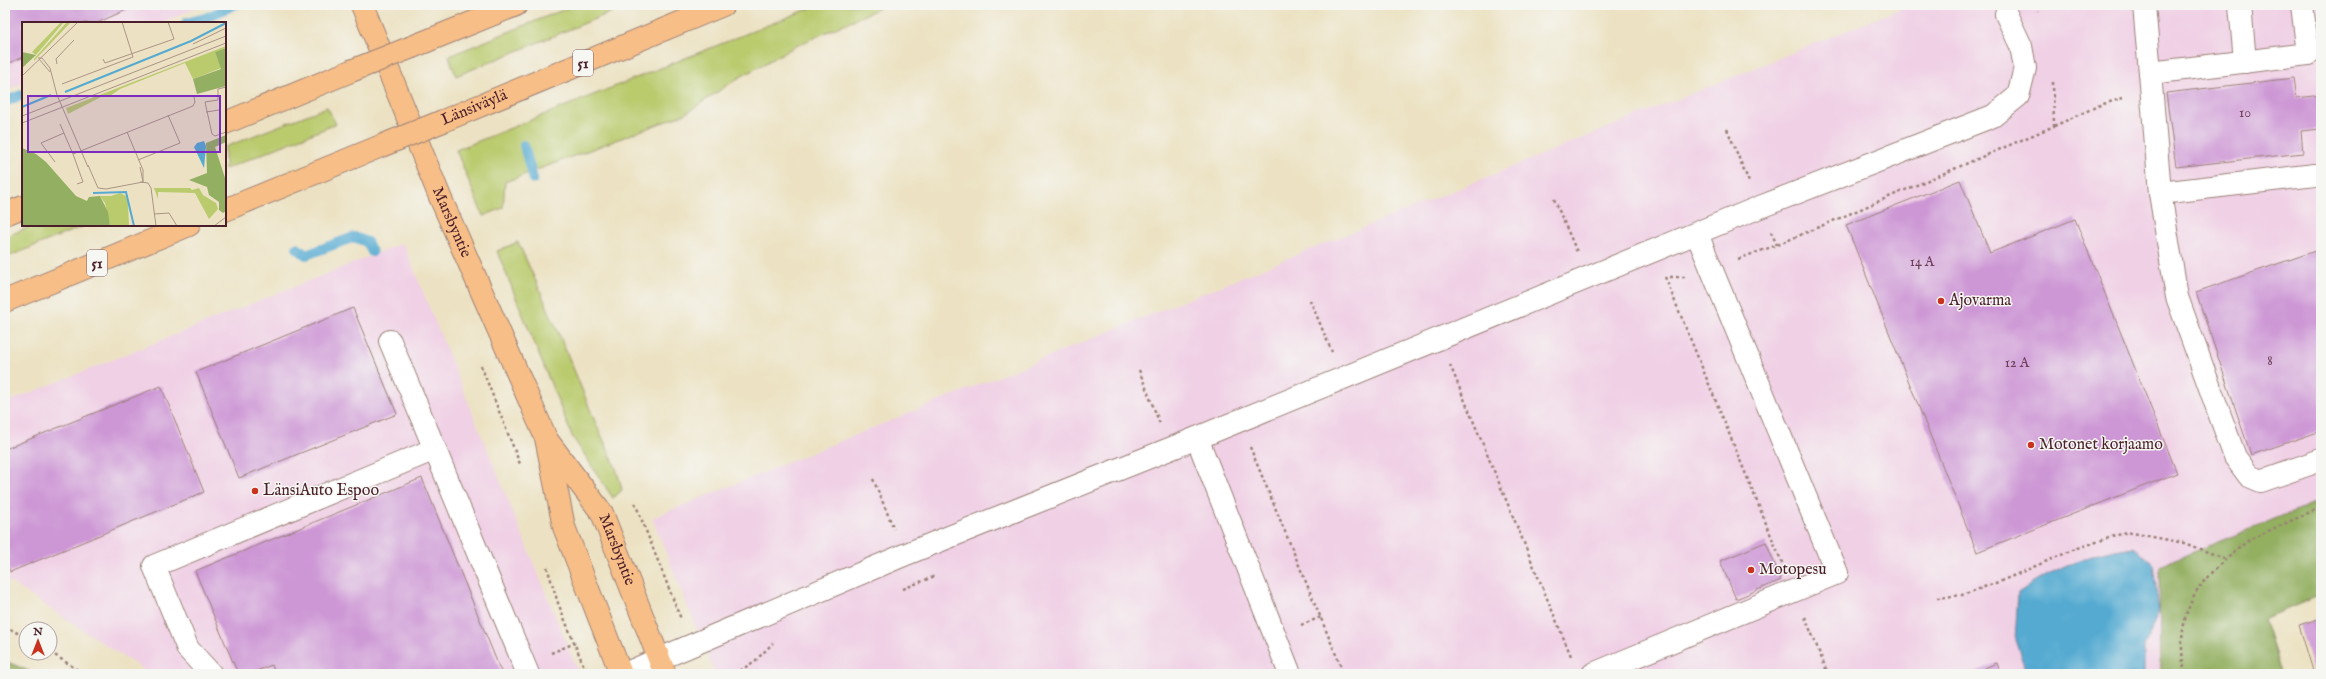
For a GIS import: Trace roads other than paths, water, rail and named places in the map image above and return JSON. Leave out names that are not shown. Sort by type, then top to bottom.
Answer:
[{"type":"main road","name":"Marsbyntie","points":[[362,5],[440,197],[546,438],[564,527],[621,674]]},
{"type":"main road","points":[[226,123],[516,5]]},
{"type":"main road","name":"Länsiväylä","points":[[226,210],[723,5]]},
{"type":"main road","points":[[5,214],[22,207]]},
{"type":"main road","name":"51","points":[[5,300],[187,226]]},
{"type":"main road","name":"Marsbyntie","points":[[546,438],[602,513],[662,667]]},
{"type":"lane","points":[[2144,5],[2160,193],[2177,297],[2235,457],[2249,476],[2261,481],[2321,460]]},
{"type":"lane","points":[[2240,5],[2245,62]]},
{"type":"lane","points":[[2150,73],[2308,54],[2302,5]]},
{"type":"lane","points":[[624,674],[662,667],[692,646],[904,555],[1197,438],[1697,234],[1994,116],[2018,96],[2024,68],[2022,46],[2006,14]]},
{"type":"lane","points":[[2160,193],[2315,175]]},
{"type":"lane","points":[[1593,674],[1837,573],[1697,234]]},
{"type":"lane","points":[[390,341],[528,674]]},
{"type":"lane","points":[[1197,438],[1290,674]]},
{"type":"lane","points":[[211,674],[188,649],[154,566],[435,450]]},
{"type":"water","points":[[2134,547],[2153,564],[2159,611],[2144,646],[2144,674],[2027,674],[2015,640],[2018,593],[2073,562],[2102,553]]},
{"type":"waterway","points":[[190,22],[205,18],[234,5]]},
{"type":"waterway","points":[[5,102],[22,94]]},
{"type":"waterway","points":[[524,145],[533,179]]},
{"type":"waterway","points":[[297,248],[306,255],[354,237],[367,242],[372,252]]},
{"type":"place","name":"Ajovarma","points":[[1941,301]]},
{"type":"place","name":"Motonet korjaamo","points":[[2031,445]]},
{"type":"place","name":"LänsiAuto Espoo","points":[[255,491]]},
{"type":"place","name":"Motopesu","points":[[1751,570]]}]
